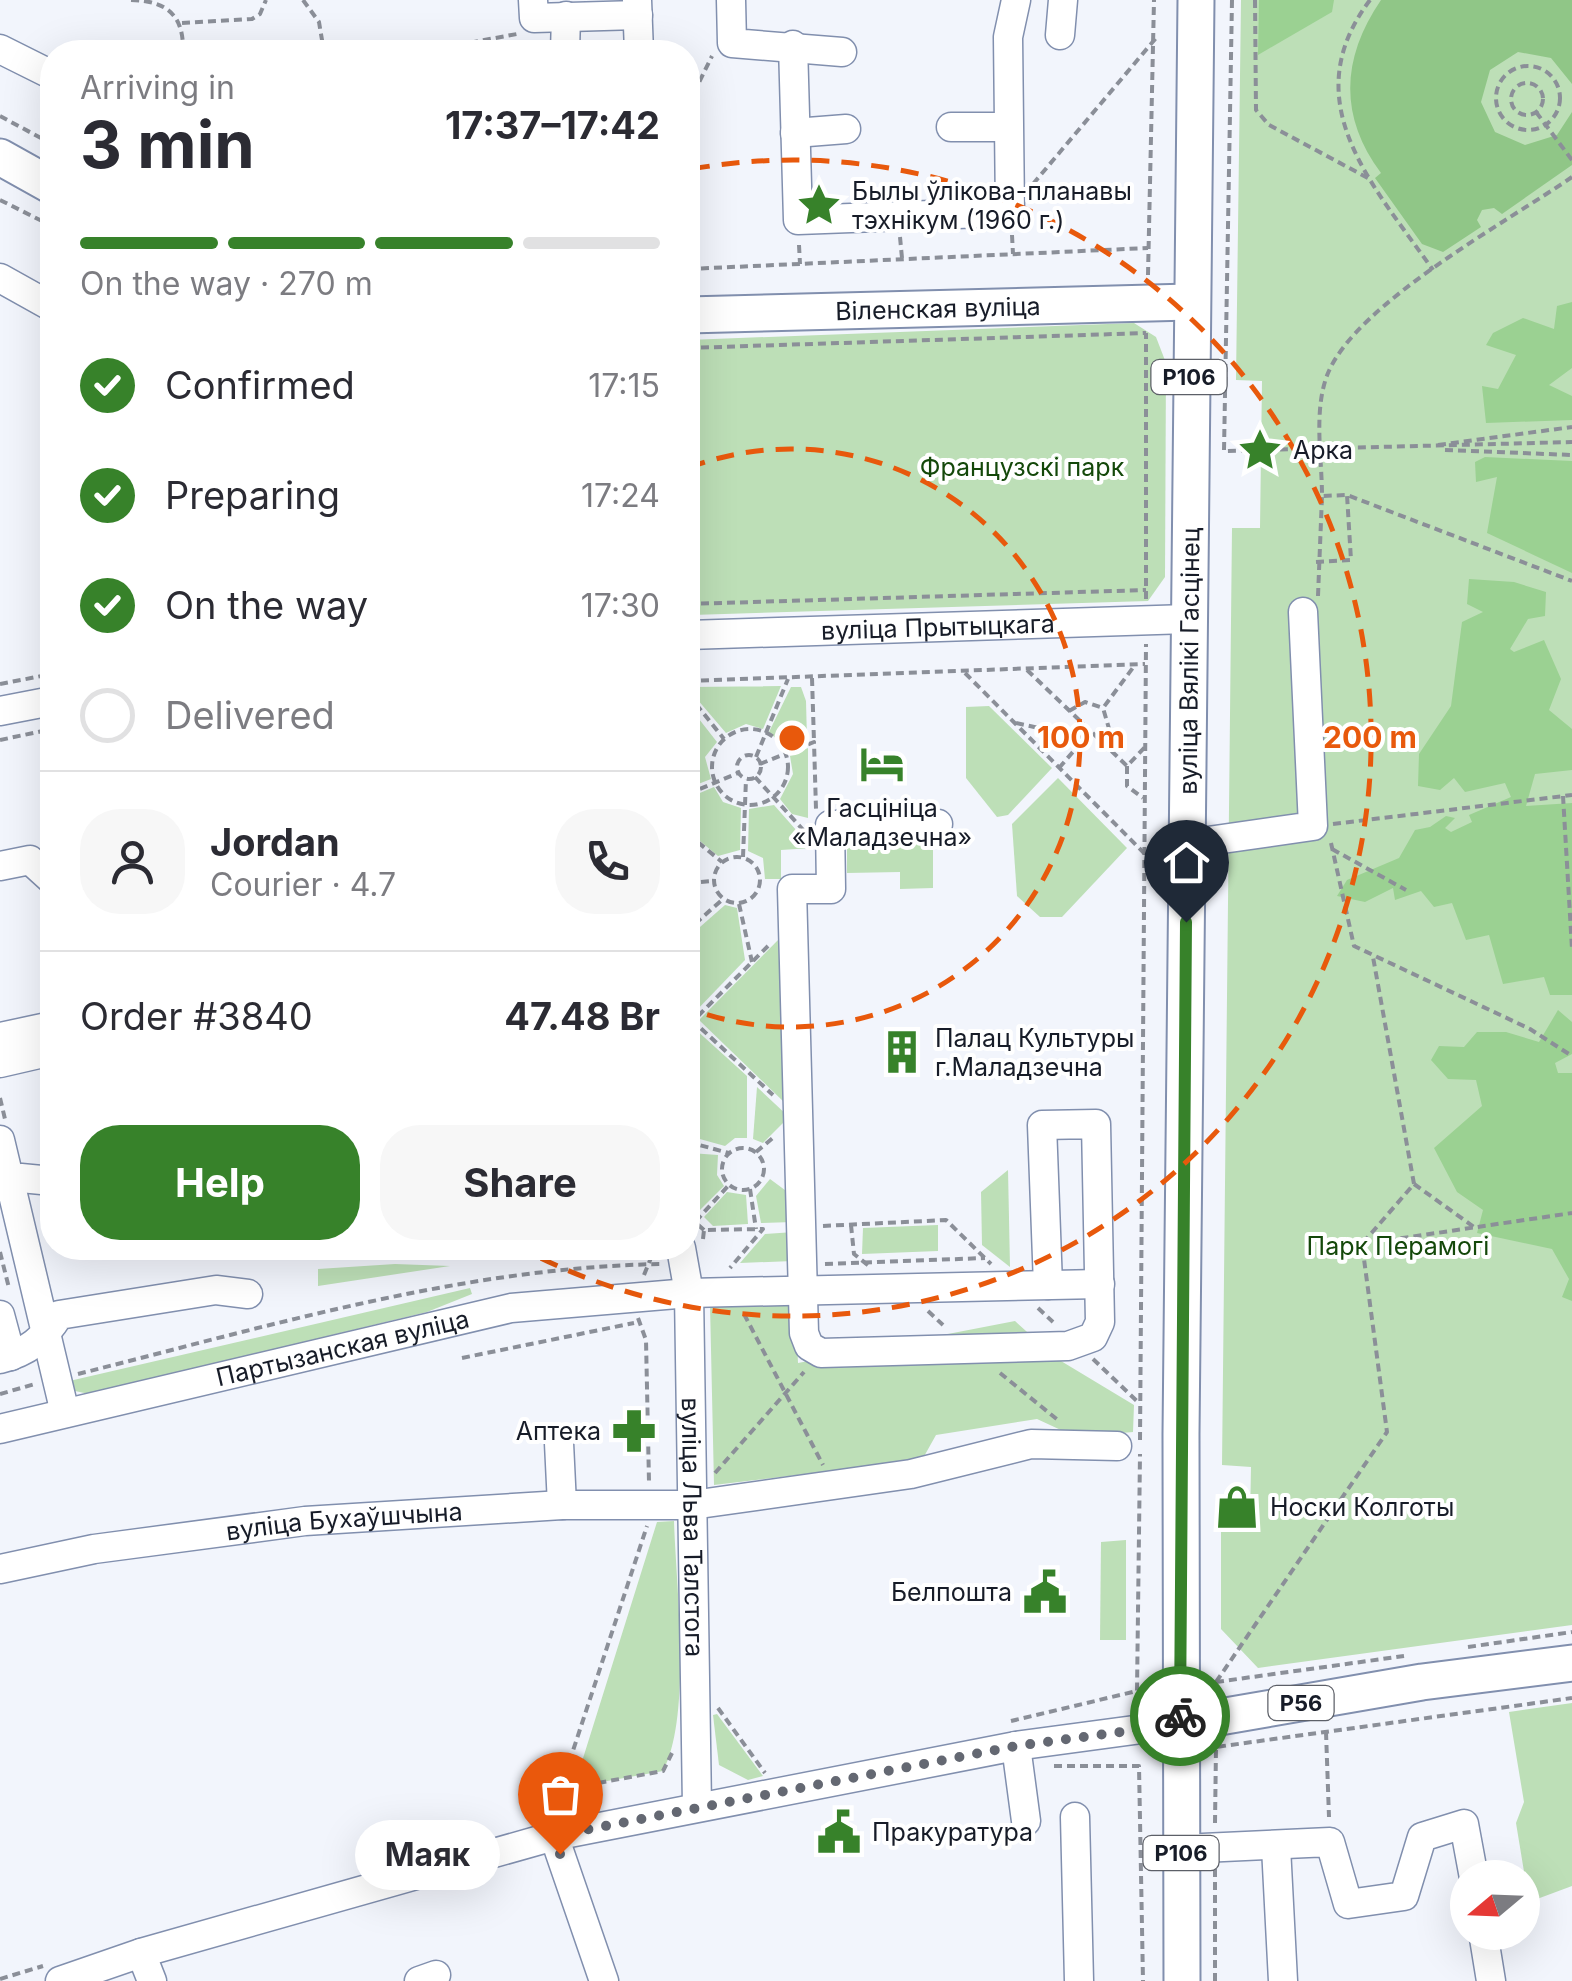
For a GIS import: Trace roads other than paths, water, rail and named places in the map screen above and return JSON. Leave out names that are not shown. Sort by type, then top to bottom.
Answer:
[{"type":"main road","name":"вуліца Вялікі Гасцінец","points":[[1182,1981],[1198,1849],[1180,1724],[1190,302],[1196,0]]},
{"type":"main road","points":[[3,167],[40,181]]},
{"type":"main road","name":"Віленская вуліца","points":[[700,314],[1190,302]]},
{"type":"main road","name":"Р56","points":[[1180,1724],[1422,1682],[1572,1663]]},
{"type":"street","points":[[533,0],[534,18],[565,32],[637,7],[638,40]]},
{"type":"street","points":[[731,0],[732,42],[842,52]]},
{"type":"street","points":[[793,45],[798,220],[1010,212],[1008,37],[1016,0]]},
{"type":"street","points":[[1060,35],[1063,0]]},
{"type":"street","points":[[0,48],[40,69]]},
{"type":"street","points":[[951,128],[1007,126]]},
{"type":"street","points":[[795,133],[846,129]]},
{"type":"street","points":[[0,278],[40,300]]},
{"type":"street","points":[[1187,844],[1314,826],[1302,612]]},
{"type":"street","name":"вуліца Прытыцкага","points":[[700,635],[1188,620]]},
{"type":"street","points":[[0,712],[40,703]]},
{"type":"street","points":[[938,824],[830,825],[831,888],[792,889],[804,1333],[810,1346],[820,1353],[1078,1345],[1093,1337],[1100,1322],[1096,1124],[1042,1125],[1048,1285]]},
{"type":"street","points":[[0,866],[30,860],[40,869]]},
{"type":"street","points":[[0,1037],[40,1029]]},
{"type":"street","points":[[0,1063],[40,1053]]},
{"type":"street","points":[[0,1140],[5,1183],[65,1413]]},
{"type":"street","points":[[5,1183],[40,1182]]},
{"type":"street","name":"вуліца Льва Талстога","points":[[684,1260],[689,1293],[697,1807]]},
{"type":"street","name":"Партызанская вуліца","points":[[0,1429],[511,1308],[638,1310],[726,1276],[1100,1284]]},
{"type":"street","points":[[0,1315],[5,1357],[46,1336],[59,1315],[216,1290],[248,1294]]},
{"type":"street","points":[[559,1443],[562,1506]]},
{"type":"street","name":"вуліца Бухаўшчына","points":[[0,1570],[94,1549],[305,1521],[562,1506],[692,1505],[911,1474],[1031,1444],[1117,1446]]},
{"type":"street","points":[[60,1981],[141,1954],[554,1836],[1013,1734],[1180,1724]]},
{"type":"street","points":[[1013,1734],[1026,1821]]},
{"type":"street","points":[[1075,1817],[1079,1981]]},
{"type":"street","points":[[1198,1849],[1330,1842],[1348,1904],[1404,1896],[1422,1837],[1464,1824],[1471,1860]]},
{"type":"street","points":[[554,1836],[604,1981]]},
{"type":"street","points":[[1276,1847],[1283,1981]]},
{"type":"street","points":[[1486,1950],[1491,1981]]},
{"type":"street","points":[[141,1954],[152,1981]]},
{"type":"place","name":"Былы ўлікова-планавы тэхнікум (1960 г.)","points":[[819,205]]},
{"type":"place","name":"Арка","points":[[1260,450]]},
{"type":"place","name":"Гасцініца «Маладзечна»","points":[[882,764]]},
{"type":"place","name":"Палац Культуры г.Маладзечна","points":[[902,1052]]},
{"type":"place","name":"Аптека","points":[[634,1431]]},
{"type":"place","name":"Носки Колготы","points":[[1237,1507]]},
{"type":"place","name":"Белпошта","points":[[1045,1592]]},
{"type":"place","name":"Пракуратура","points":[[839,1832]]},
{"type":"place","name":"Маяк","points":[[560,1854]]},
{"type":"park label","name":"Французскі парк","points":[[1022,467]]},
{"type":"park label","name":"Парк Перамогі","points":[[1398,1246]]}]
